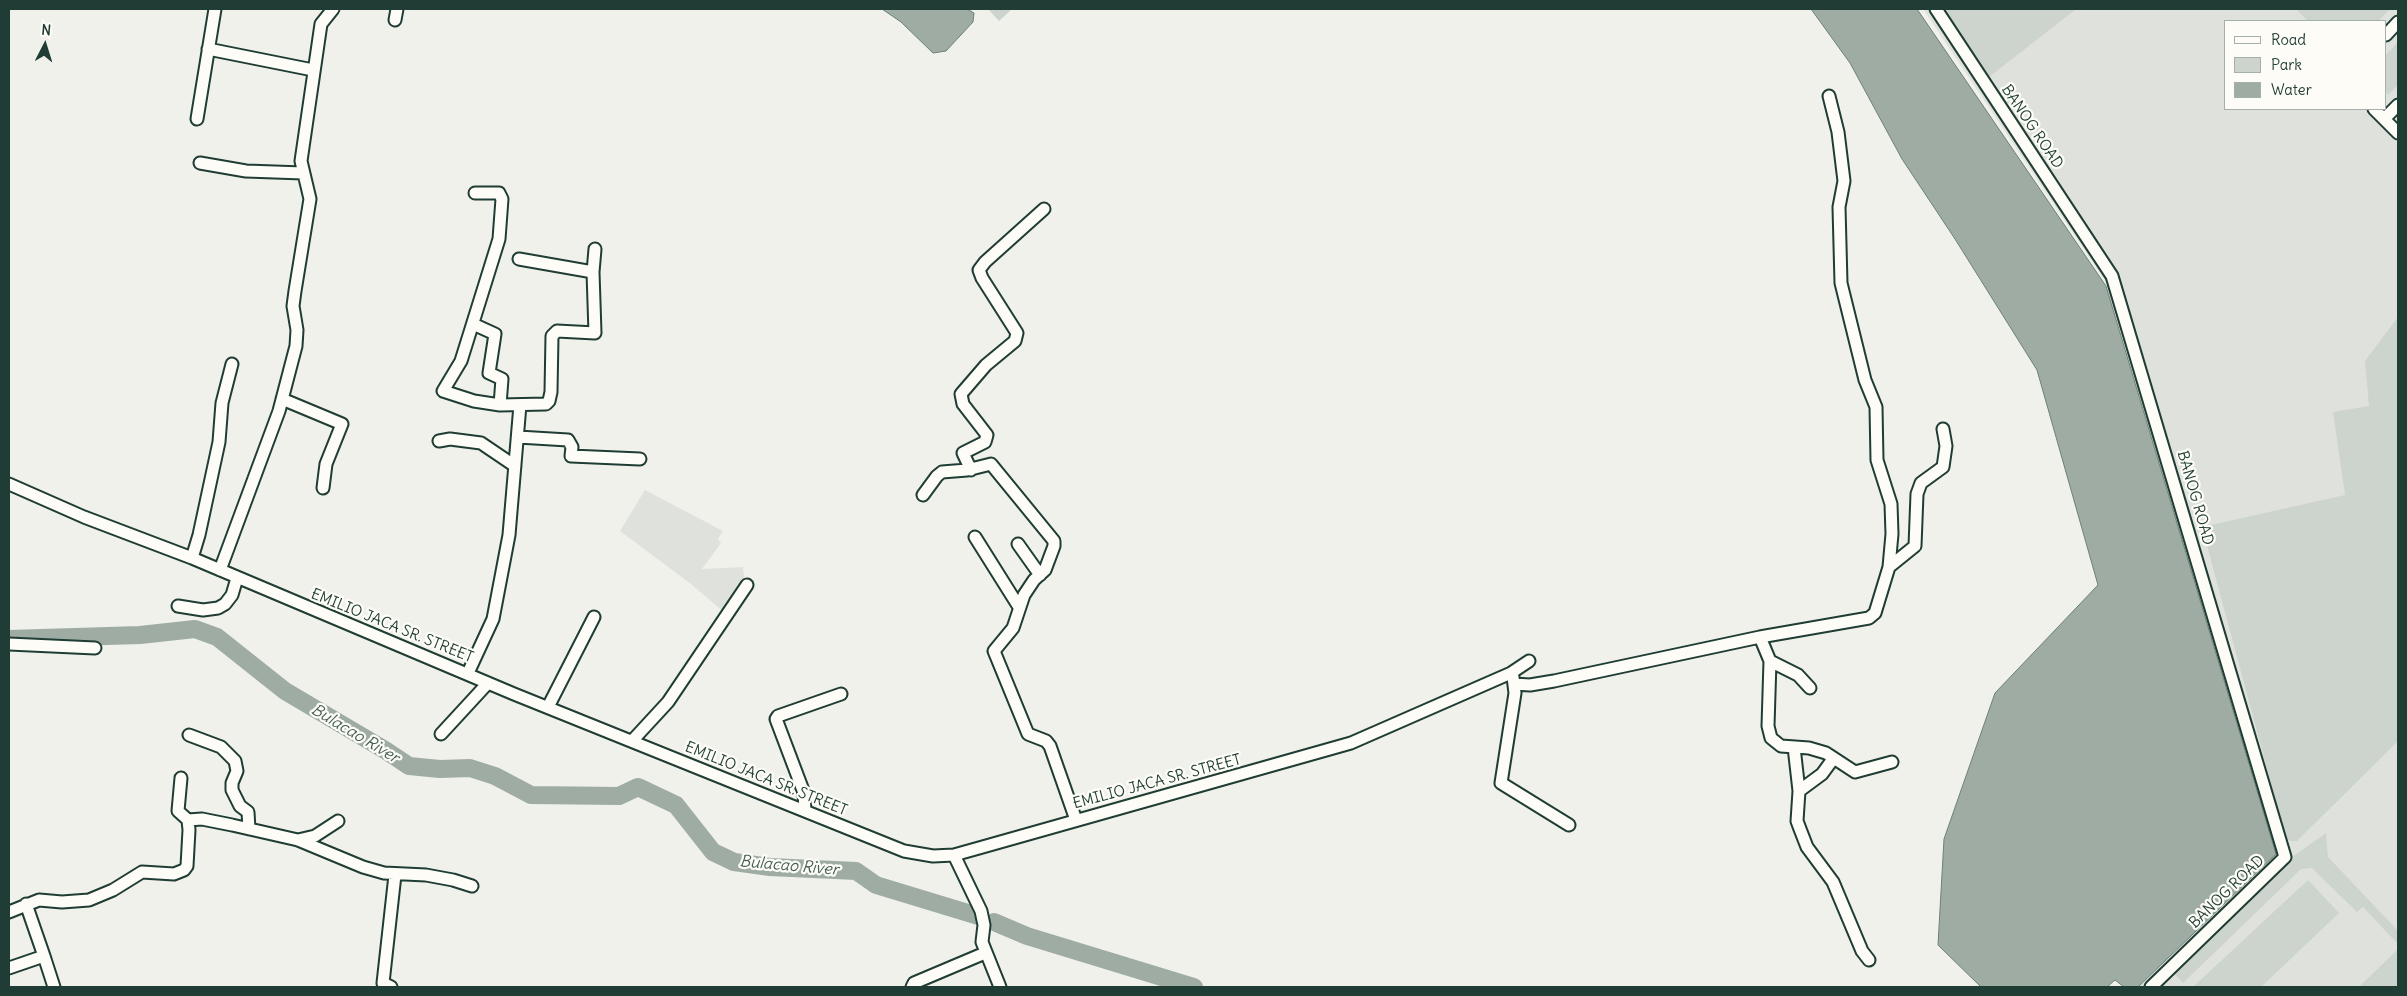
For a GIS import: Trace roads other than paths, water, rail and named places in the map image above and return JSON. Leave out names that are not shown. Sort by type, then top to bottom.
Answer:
[{"type":"street","points":[[196,120],[216,9]]},
{"type":"street","points":[[220,570],[282,399],[297,338],[293,306],[310,199],[301,161],[321,24],[333,9]]},
{"type":"street","name":"BANOG ROAD","points":[[1936,9],[2114,281],[2284,857],[2151,987]]},
{"type":"street","points":[[2387,34],[2398,22]]},
{"type":"street","points":[[208,49],[313,70]]},
{"type":"street","points":[[1513,678],[1530,685],[1554,681],[1760,637],[1869,618],[1875,613],[1889,567],[1892,534],[1891,504],[1877,460],[1876,407],[1865,380],[1841,284],[1839,208],[1844,181],[1838,132],[1829,96]]},
{"type":"street","points":[[2384,119],[2398,105]]},
{"type":"street","points":[[2375,110],[2398,134]]},
{"type":"street","points":[[200,164],[246,171],[303,173]]},
{"type":"street","points":[[475,193],[499,193],[502,199],[499,239],[461,361],[443,391],[474,401],[500,405],[546,404],[552,392],[552,336],[557,331],[595,334],[593,272],[596,249]]},
{"type":"street","points":[[971,470],[963,453],[986,442],[987,435],[962,404],[961,394],[986,365],[1017,337],[1014,327],[982,278],[979,270],[985,262],[1044,209]]},
{"type":"street","points":[[518,259],[593,272]]},
{"type":"street","points":[[473,324],[495,334],[489,373],[502,379],[500,405]]},
{"type":"street","points":[[192,558],[199,535],[217,451],[222,403],[232,364]]},
{"type":"street","points":[[282,399],[342,424],[326,464],[323,488]]},
{"type":"street","points":[[468,673],[493,620],[509,535],[520,404]]},
{"type":"street","points":[[1889,567],[1915,546],[1917,494],[1921,483],[1942,467],[1946,446],[1943,429]]},
{"type":"street","points":[[518,437],[568,440],[572,447],[571,456],[640,459]]},
{"type":"street","points":[[439,441],[450,439],[481,443],[515,466]]},
{"type":"street","points":[[923,495],[942,472],[971,470],[991,464],[1051,535],[1054,546],[1045,570],[1024,595],[1014,628],[996,646],[995,656],[1028,734],[1046,740],[1050,746],[1076,820]]},
{"type":"street","name":"EMILIO JACA SR. STREET","points":[[9,484],[84,517],[192,558],[548,708],[904,851],[933,856],[954,855],[1351,743],[1513,678],[1529,661]]},
{"type":"street","points":[[975,537],[1019,607]]},
{"type":"street","points":[[1018,544],[1040,575]]},
{"type":"street","points":[[178,606],[203,610],[218,608],[225,604],[232,595],[238,578]]},
{"type":"street","points":[[632,741],[668,702],[747,585]]},
{"type":"street","points":[[548,708],[594,617]]},
{"type":"street","points":[[1760,637],[1770,661],[1768,726],[1771,738],[1782,746],[1809,748],[1826,753],[1855,772],[1892,762]]},
{"type":"street","points":[[9,644],[95,648]]},
{"type":"street","points":[[1770,661],[1798,675],[1810,688]]},
{"type":"street","points":[[1513,678],[1515,692],[1501,784],[1569,825]]},
{"type":"street","points":[[441,734],[488,683]]},
{"type":"street","points":[[805,811],[804,793],[776,719],[778,716],[841,694]]},
{"type":"street","points":[[189,735],[220,747],[235,761],[237,771],[232,783],[232,790],[240,806],[248,812],[249,829]]},
{"type":"street","points":[[1794,748],[1799,791],[1798,821],[1807,847],[1833,882],[1862,951],[1869,960]]},
{"type":"street","points":[[1799,791],[1822,774],[1833,759]]},
{"type":"street","points":[[181,778],[178,811],[188,820],[202,820],[298,840],[363,867],[395,875],[407,873],[426,875],[472,886]]},
{"type":"street","points":[[9,912],[39,900],[83,901],[113,890],[142,872],[180,873],[187,866],[188,820]]},
{"type":"street","points":[[298,840],[315,836],[338,821]]},
{"type":"street","points":[[954,855],[981,911],[984,925],[982,942],[1000,987]]},
{"type":"street","points":[[391,987],[383,983],[395,875]]},
{"type":"street","points":[[26,904],[54,987]]},
{"type":"street","points":[[912,987],[914,983],[986,953]]},
{"type":"street","points":[[9,968],[44,956]]},
{"type":"water","points":[[882,9],[967,9],[974,13],[973,22],[946,51],[933,53],[901,22]]},
{"type":"water","points":[[1811,9],[1917,9],[2106,286],[2276,854],[2138,987],[2124,987],[2115,980],[2107,987],[1981,987],[1938,945],[1944,839],[1995,693],[2098,585],[2037,370],[1955,239],[1902,159],[1850,63]]},
{"type":"waterway","name":"Bulacao River","points":[[9,639],[140,635],[195,629],[217,637],[285,691],[409,766],[440,769],[470,768],[495,776],[531,795],[619,796],[638,787],[676,805],[713,852],[734,862],[770,867],[856,871],[876,885],[978,916]]},
{"type":"waterway","name":"Bulacao River","points":[[994,922],[1027,936],[1194,987]]}]
